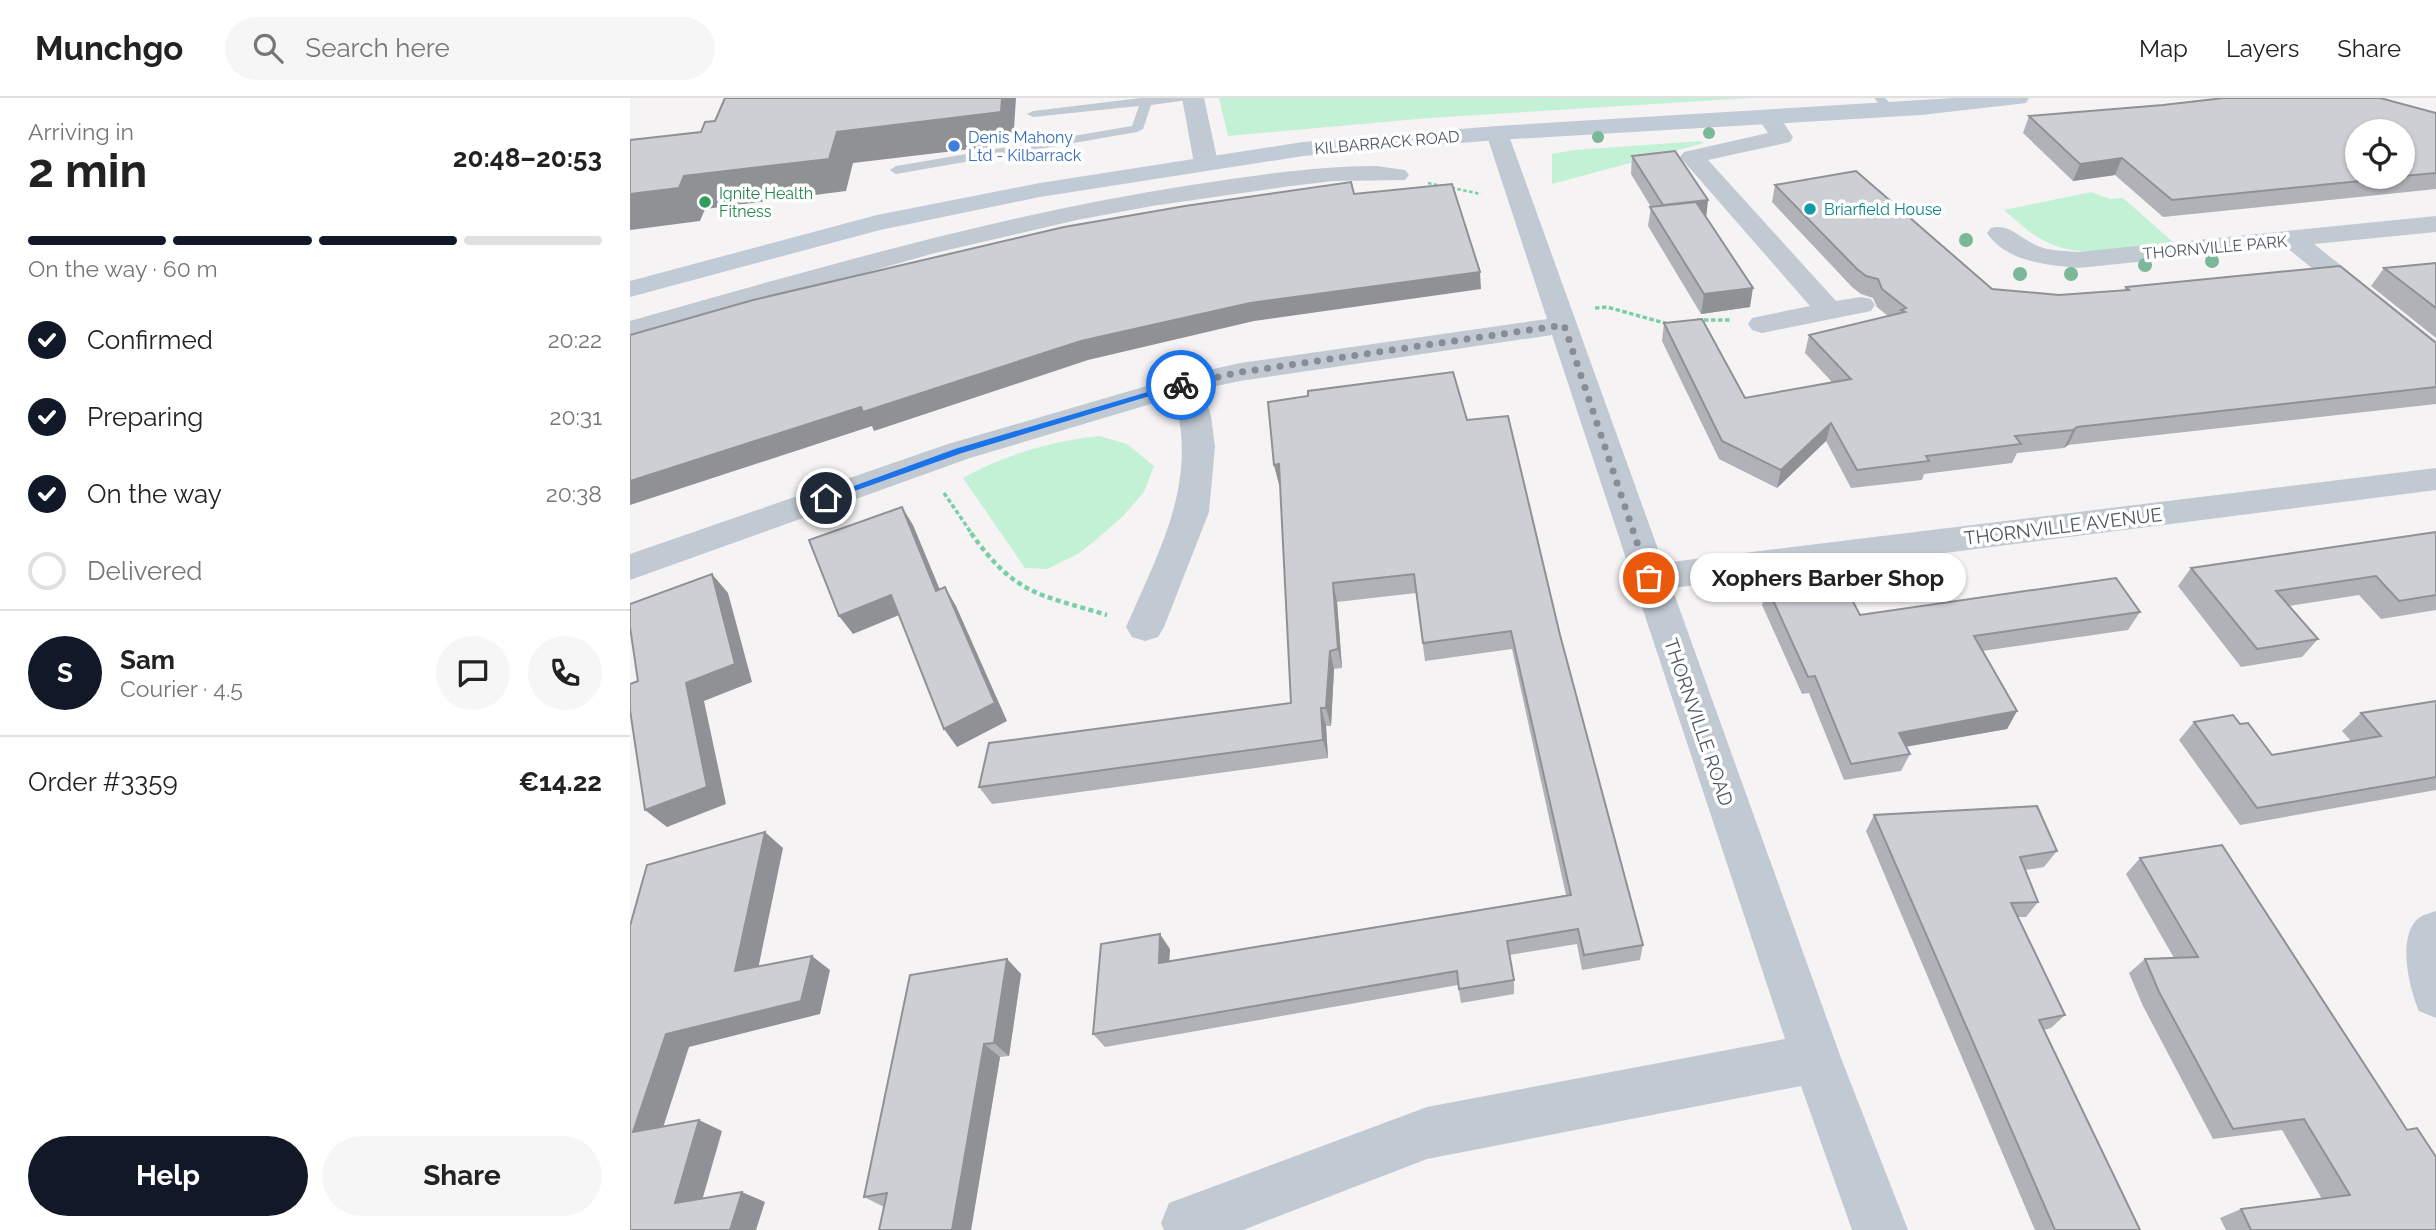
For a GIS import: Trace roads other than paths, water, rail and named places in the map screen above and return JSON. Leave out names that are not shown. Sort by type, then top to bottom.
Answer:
[{"type":"main road","name":"KILBARRACK ROAD","points":[[630,289],[877,223],[1040,190],[1303,149],[1497,133],[1769,118],[1885,104],[2018,98]]},
{"type":"street","points":[[1193,98],[1206,163]]},
{"type":"street","points":[[1769,118],[1782,137],[1692,157],[1829,311]]},
{"type":"street","name":"THORNVILLE ROAD","points":[[1497,133],[1816,1058],[1880,1230]]},
{"type":"street","name":"KILBARRACK ROAD","points":[[630,330],[1046,218],[1179,193],[1342,172],[1397,176]]},
{"type":"street","name":"THORNVILLE PARK","points":[[2000,233],[2014,247],[2036,256],[2078,260],[2436,224]]},
{"type":"street","points":[[2293,240],[2436,355]]},
{"type":"street","points":[[765,252],[779,288]]},
{"type":"street","points":[[1762,324],[1861,304]]},
{"type":"street","points":[[630,567],[924,464],[1122,401],[1185,384],[1562,317]]},
{"type":"street","points":[[1145,627],[1192,512],[1199,447],[1195,416],[1185,384]]},
{"type":"street","name":"THORNVILLE AVENUE","points":[[1649,578],[2436,479]]},
{"type":"street","points":[[2436,933],[2429,942],[2436,994]]},
{"type":"street","points":[[1188,1223],[1427,1133],[1816,1058]]},
{"type":"lane","points":[[1033,114],[1181,98]]},
{"type":"lane","points":[[896,170],[1137,129],[1146,100]]},
{"type":"place","name":"Denis Mahony Ltd - Kilbarrack","points":[[954,146]]},
{"type":"place","name":"Ignite Health Fitness","points":[[705,202]]},
{"type":"place","name":"Briarfield House","points":[[1810,209]]},
{"type":"place","name":"Xophers Barber Shop","points":[[1649,578]]}]
